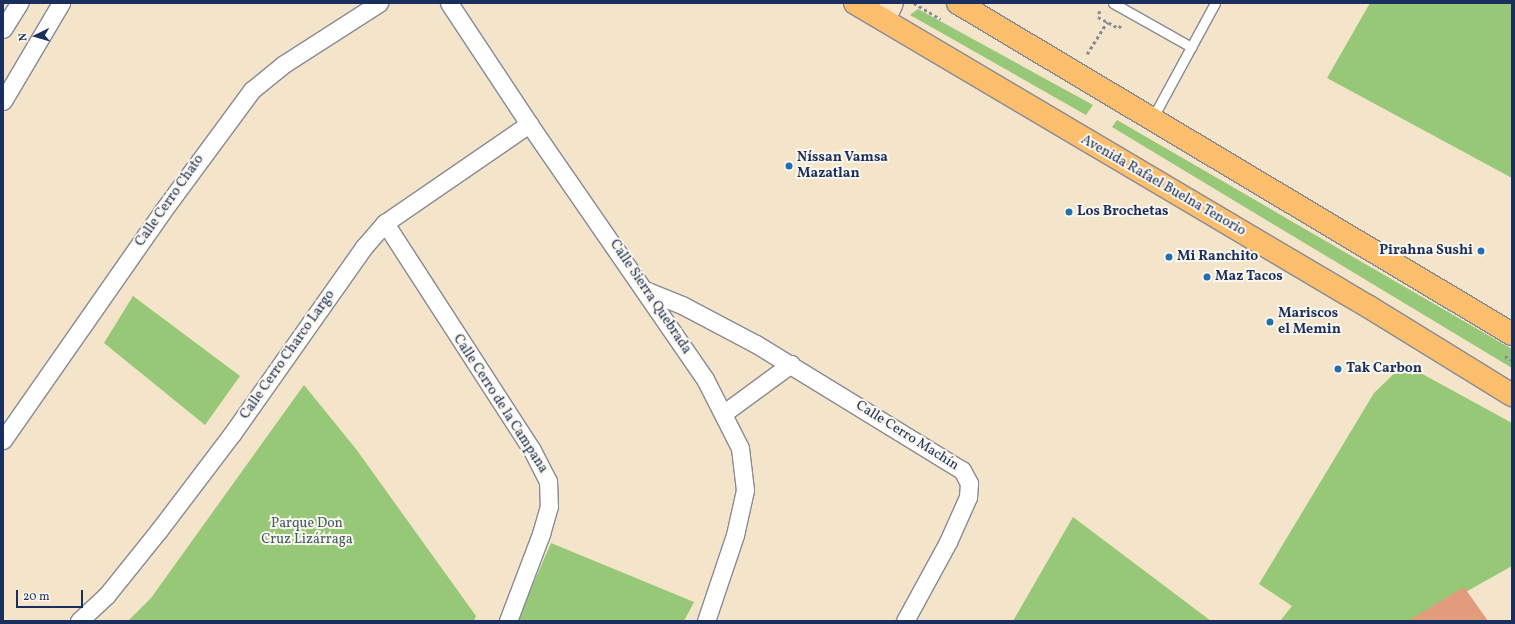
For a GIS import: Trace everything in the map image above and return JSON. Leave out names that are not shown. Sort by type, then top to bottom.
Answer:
[{"type":"main road","name":"Avenida Rafael Buelna Tenorio","points":[[857,3],[888,12],[1512,395]]},
{"type":"main road","points":[[958,3],[1512,334]]},
{"type":"street","points":[[3,29],[19,3]]},
{"type":"street","points":[[3,101],[61,3]]},
{"type":"street","name":"Calle Cerro Chato","points":[[3,440],[166,206],[252,90],[284,64],[378,3]]},
{"type":"street","name":"Calle Sierra Quebrada","points":[[450,3],[529,124],[647,291],[705,379],[724,413],[740,448],[745,490],[735,535],[706,621]]},
{"type":"street","name":"Calle Cerro Charco Largo","points":[[79,621],[106,596],[160,530],[232,434],[363,248],[385,223],[529,124]]},
{"type":"street","name":"Calle Cerro de la Campana","points":[[385,223],[532,450],[548,481],[549,506],[541,534],[508,621]]},
{"type":"street","name":"Calle Cerro Machín","points":[[647,291],[682,305],[791,364],[962,470],[970,483],[968,497],[948,542],[905,621]]},
{"type":"street","points":[[724,413],[791,364]]},
{"type":"lane","points":[[1113,3],[1192,47]]},
{"type":"lane","points":[[1152,119],[1216,3]]},
{"type":"path","points":[[1075,73],[1107,22]]},
{"type":"green space","points":[[1370,3],[1512,3],[1512,178],[1327,78]]},
{"type":"green space","points":[[918,9],[1093,105],[1086,115],[910,15]]},
{"type":"green space","points":[[1117,120],[1512,349],[1512,368],[1112,127]]},
{"type":"green space","points":[[133,296],[240,376],[205,425],[104,343]]},
{"type":"green space","points":[[1404,364],[1512,423],[1512,566],[1414,621],[1280,621],[1292,606],[1259,584],[1374,393]]},
{"type":"green space","name":"Parque Don Cruz Lizárraga","points":[[304,385],[356,449],[476,616],[474,621],[128,621],[151,598]]},
{"type":"green space","points":[[1073,517],[1211,621],[1013,621]]},
{"type":"green space","points":[[551,543],[694,602],[684,621],[517,621]]},
{"type":"building","points":[[1464,587],[1488,621],[1408,621]]},
{"type":"place","name":"Níssan Vamsa Mazatlan","points":[[789,166]]},
{"type":"place","name":"Los Brochetas","points":[[1069,212]]},
{"type":"place","name":"Pirahna Sushi","points":[[1481,251]]},
{"type":"place","name":"Mi Ranchito","points":[[1169,257]]},
{"type":"place","name":"Maz Tacos","points":[[1207,277]]},
{"type":"place","name":"Mariscos el Memin","points":[[1270,322]]},
{"type":"place","name":"Tak Carbon","points":[[1338,369]]}]
